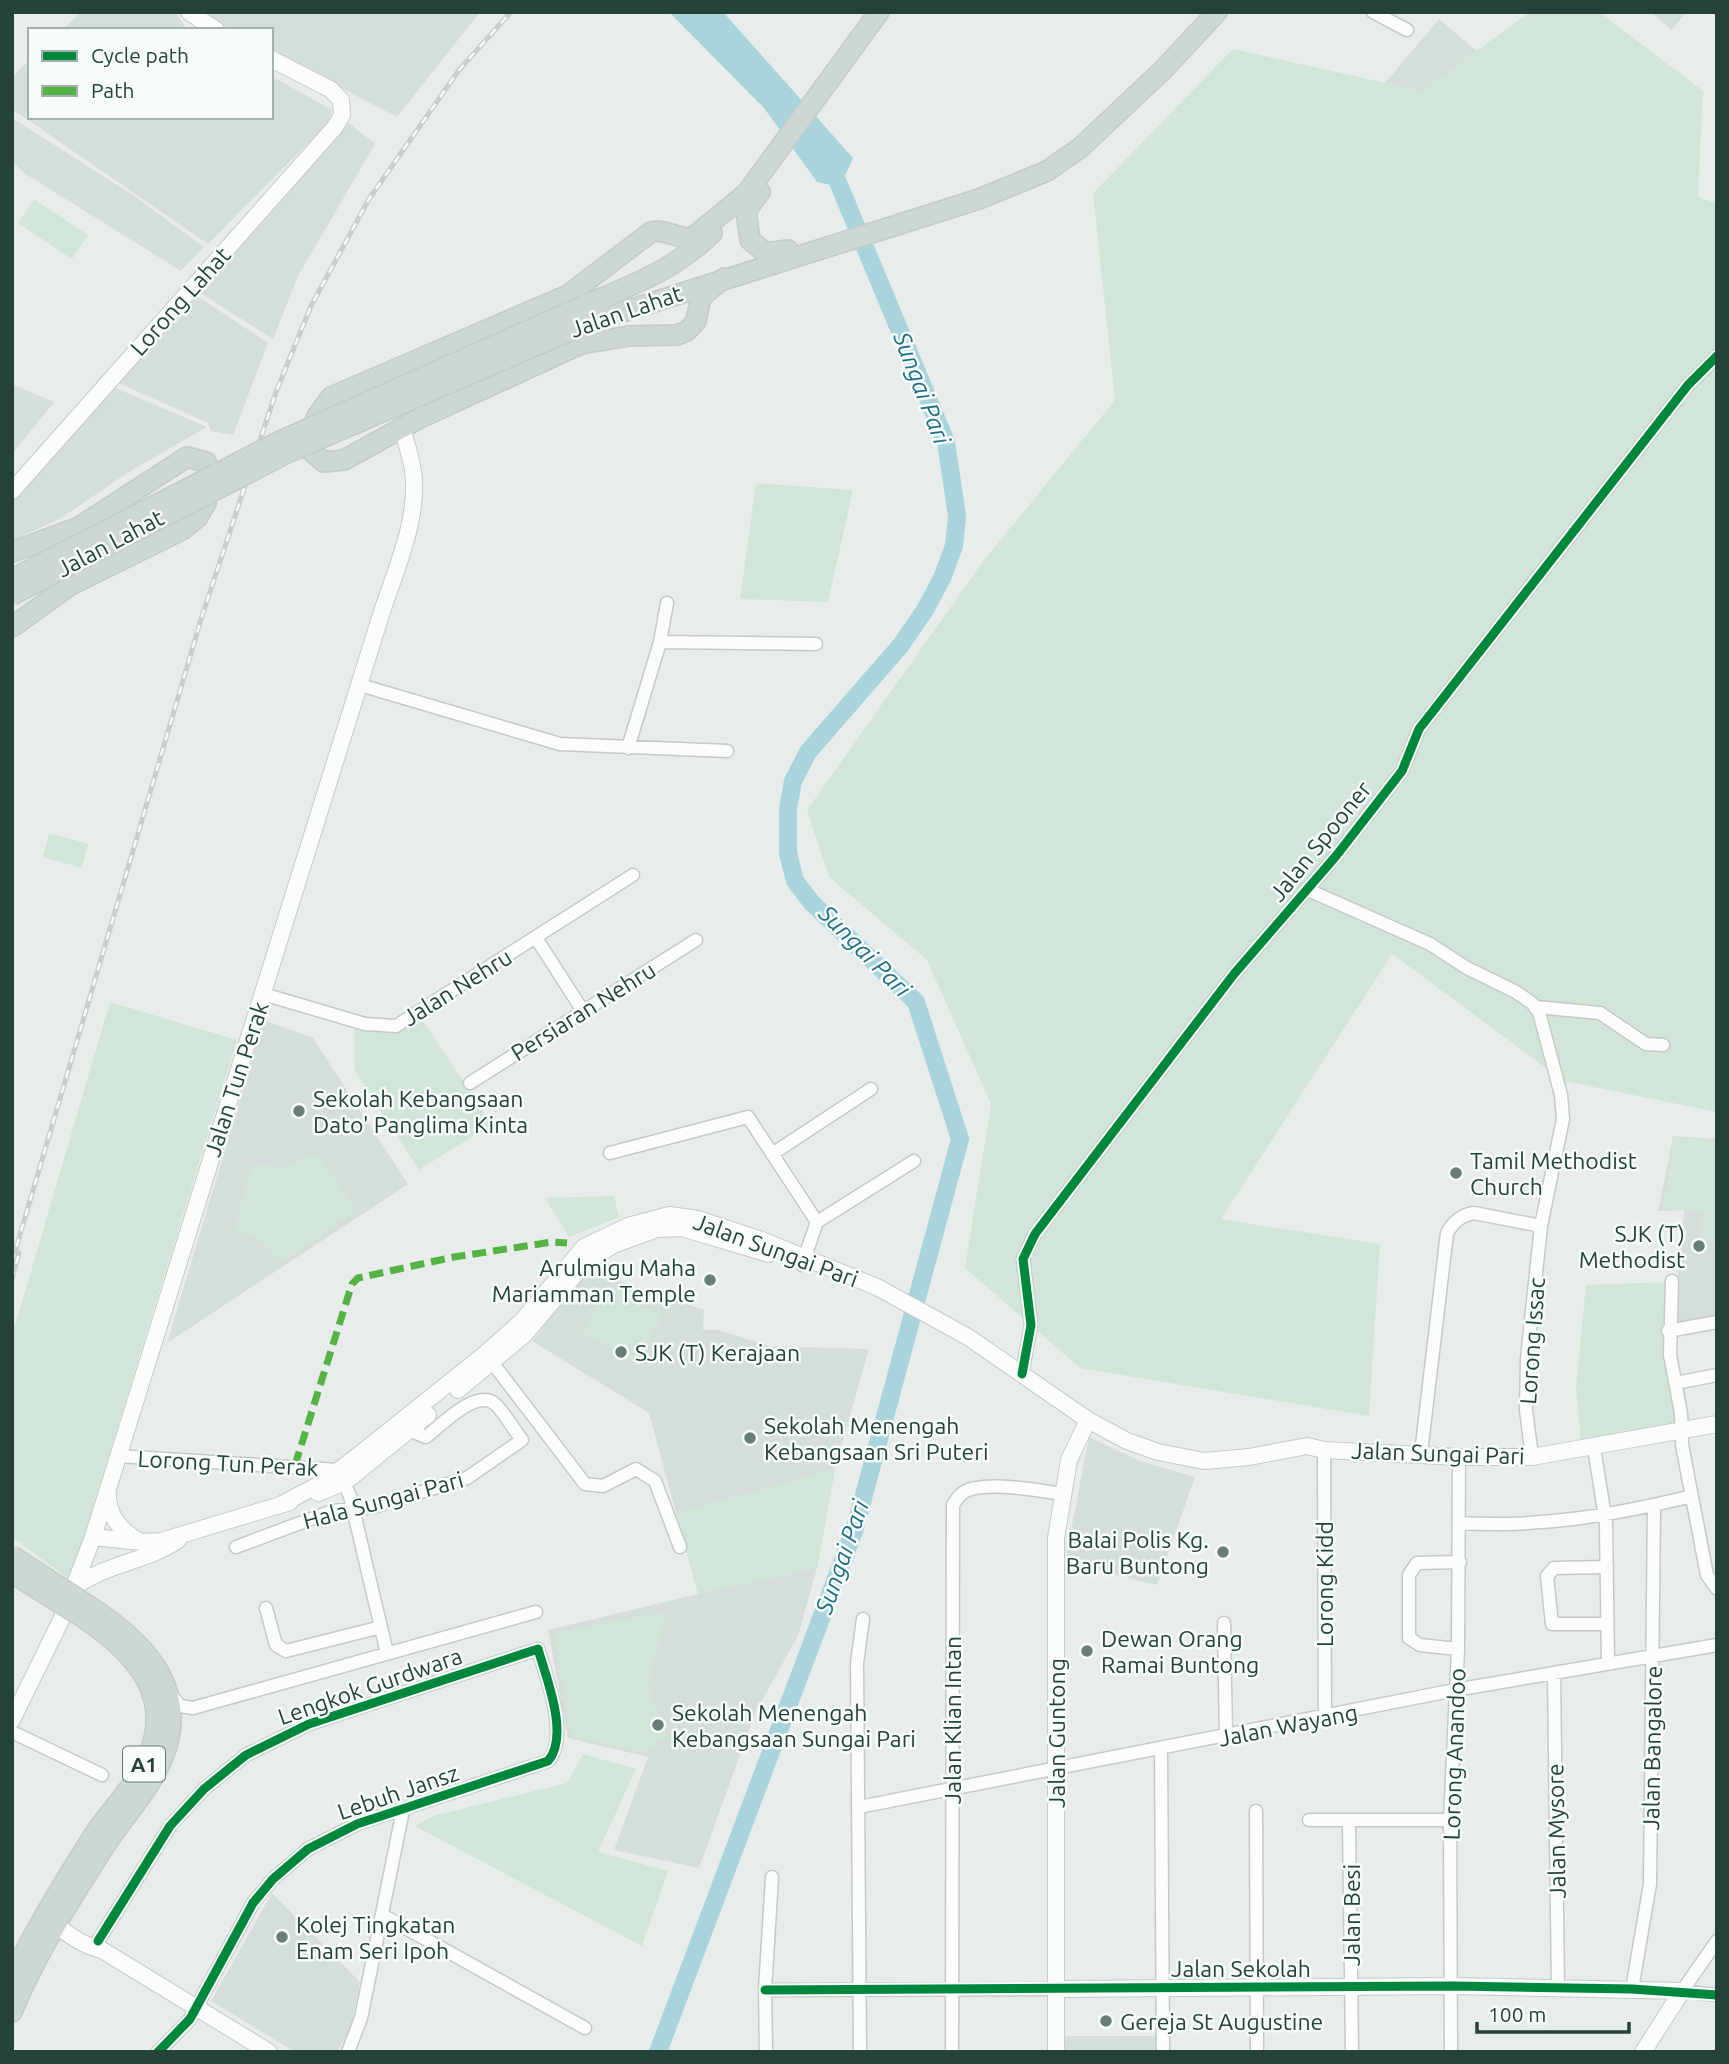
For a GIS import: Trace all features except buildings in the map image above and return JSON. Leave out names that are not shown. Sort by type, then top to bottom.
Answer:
[{"type":"main road","points":[[189,12],[213,28]]},
{"type":"main road","points":[[587,314],[690,255],[748,192],[879,12]]},
{"type":"main road","name":"Jalan Lahat","points":[[12,579],[280,441],[587,314],[672,294],[724,278],[1006,190],[1047,171],[1080,148],[1163,70],[1217,12]]},
{"type":"main road","name":"Lorong Lahat","points":[[12,491],[335,127],[343,108],[341,100],[330,89],[273,60]]},
{"type":"main road","points":[[783,144],[764,185],[746,212],[747,229],[757,248],[776,253],[863,234]]},
{"type":"main road","points":[[724,278],[701,297],[696,321],[687,331],[677,335],[629,337],[582,344],[402,428],[337,462],[318,460],[310,446],[320,408],[331,397],[568,295],[655,230],[692,239],[748,192]]},
{"type":"main road","points":[[630,249],[652,242],[667,245],[670,256],[658,274]]},
{"type":"main road","points":[[672,294],[686,299],[690,305],[687,331]]},
{"type":"main road","name":"Jalan Lahat","points":[[12,595],[287,453],[587,314]]},
{"type":"main road","name":"Jalan Tun Perak","points":[[12,1720],[75,1587],[93,1537],[411,513],[413,472],[402,428]]},
{"type":"main road","points":[[12,552],[79,527],[187,457],[200,458],[209,467],[211,478],[206,503],[191,524],[69,586],[15,627]]},
{"type":"main road","name":"Jalan Sungai Pari","points":[[93,1537],[141,1542],[170,1539],[282,1504],[342,1476],[409,1430],[463,1386],[517,1327],[593,1256],[623,1241],[657,1229],[695,1230],[803,1261],[875,1291],[1022,1374],[1085,1424]]},
{"type":"main road","name":"Jalan Sungai Pari","points":[[966,1340],[1085,1424],[1158,1452],[1204,1461],[1239,1459],[1307,1446],[1324,1450],[1459,1457],[1532,1457],[1717,1424]]},
{"type":"main road","name":"Jalan Sungai Pari","points":[[342,1476],[489,1358]]},
{"type":"main road","name":"Jalan Guntong","points":[[1056,2052],[1056,1538],[1069,1460],[1085,1424]]},
{"type":"main road","points":[[108,1489],[108,1501],[117,1524],[141,1542]]},
{"type":"main road","points":[[75,1587],[101,1570],[160,1552],[189,1533]]},
{"type":"main road","name":"A1","points":[[12,1556],[85,1612],[121,1645],[142,1669],[153,1697],[155,1727],[141,1771],[92,1838],[56,1920]]},
{"type":"main road","name":"A1","points":[[12,1573],[141,1645],[164,1684],[170,1717],[161,1762],[18,1976],[12,2012]]},
{"type":"main road","points":[[56,1920],[269,2052]]},
{"type":"main road","name":"Jalan Sekolah","points":[[1056,1989],[1452,1986],[1682,1991]]},
{"type":"main road","points":[[1643,2052],[1682,1991]]},
{"type":"street","points":[[1377,13],[1407,30]]},
{"type":"street","name":"Jalan Spooner","points":[[1022,1374],[1031,1325],[1030,1305],[1022,1272],[1027,1247],[1234,974],[1402,771],[1419,729],[1688,385],[1717,356]]},
{"type":"street","points":[[628,748],[660,642],[667,603]]},
{"type":"street","points":[[660,642],[816,644]]},
{"type":"street","points":[[359,685],[548,742],[727,751]]},
{"type":"street","name":"Jalan Nehru","points":[[263,994],[355,1022],[377,1027],[396,1026],[633,875]]},
{"type":"street","points":[[1306,889],[1430,944],[1467,968],[1516,992],[1536,1007],[1600,1013],[1646,1044],[1663,1045]]},
{"type":"street","points":[[536,938],[583,1011]]},
{"type":"street","name":"Persiaran Nehru","points":[[470,1083],[696,940]]},
{"type":"street","name":"Lorong Issac","points":[[1532,1457],[1525,1382],[1541,1226],[1563,1119],[1549,1048],[1536,1007]]},
{"type":"street","points":[[772,1154],[872,1089]]},
{"type":"street","points":[[610,1153],[748,1117],[817,1222]]},
{"type":"street","points":[[803,1261],[817,1222],[914,1161]]},
{"type":"street","points":[[1421,1453],[1447,1233],[1451,1226],[1466,1214],[1474,1213],[1541,1226]]},
{"type":"street","points":[[1672,1281],[1668,1331],[1681,1431],[1707,1575],[1717,1589]]},
{"type":"street","points":[[1668,1331],[1717,1322]]},
{"type":"street","points":[[489,1358],[585,1484],[597,1487],[636,1469],[655,1481],[680,1547]]},
{"type":"street","points":[[1676,1383],[1717,1375]]},
{"type":"street","points":[[409,1430],[426,1437],[474,1401],[463,1386]]},
{"type":"street","name":"Hala Sungai Pari","points":[[236,1546],[332,1511],[373,1507],[467,1478],[522,1440],[494,1403],[484,1399],[474,1401]]},
{"type":"street","points":[[1594,1448],[1605,1516],[1608,1664]]},
{"type":"street","name":"Lorong Kidd","points":[[1324,1450],[1325,1718]]},
{"type":"street","name":"Lorong Tun Perak","points":[[118,1456],[342,1476]]},
{"type":"street","name":"Lorong Anandoo","points":[[1451,2052],[1450,1820],[1458,1649],[1459,1457]]},
{"type":"street","points":[[342,1476],[353,1509],[387,1653]]},
{"type":"street","name":"Jalan Klian Intan","points":[[952,2052],[953,1505],[959,1496],[969,1490],[1023,1490],[1062,1494]]},
{"type":"street","points":[[1460,1522],[1521,1524],[1605,1516],[1692,1496]]},
{"type":"street","name":"Jalan Bangalore","points":[[1632,1989],[1650,1884],[1654,1506]]},
{"type":"street","points":[[1458,1649],[1420,1645],[1409,1638],[1409,1575],[1417,1563],[1460,1562]]},
{"type":"street","points":[[1607,1567],[1554,1568],[1547,1576],[1552,1624],[1608,1624]]},
{"type":"street","points":[[266,1608],[276,1645],[286,1651],[381,1627]]},
{"type":"street","points":[[164,1684],[177,1703],[193,1708],[536,1612]]},
{"type":"street","points":[[860,2052],[857,1663],[863,1619]]},
{"type":"street","points":[[1224,1623],[1226,1738]]},
{"type":"street","name":"Jalan Wayang","points":[[859,1807],[1226,1738],[1455,1690],[1717,1645]]},
{"type":"street","name":"Lebuh Jansz","points":[[158,2052],[197,2008],[243,1918],[273,1879],[308,1849],[341,1830],[543,1764],[553,1755],[557,1741],[552,1695],[538,1649]]},
{"type":"street","name":"Lengkok Gurdwara","points":[[100,1946],[170,1826],[204,1789],[246,1755],[309,1724],[538,1649]]},
{"type":"street","name":"Jalan Mysore","points":[[1554,1673],[1558,1989]]},
{"type":"street","points":[[12,1732],[102,1775]]},
{"type":"street","points":[[1161,1749],[1163,2052]]},
{"type":"street","points":[[348,2052],[362,2018],[403,1810]]},
{"type":"street","points":[[1256,1811],[1257,2052]]},
{"type":"street","points":[[1309,1820],[1450,1820]]},
{"type":"street","name":"Jalan Besi","points":[[1349,1821],[1352,2052]]},
{"type":"street","points":[[766,2052],[765,1990],[772,1877]]},
{"type":"street","points":[[384,1916],[585,2028]]},
{"type":"street","points":[[1682,1991],[1717,1941]]},
{"type":"street","name":"Jalan Sekolah","points":[[765,1990],[1056,1989]]},
{"type":"street","name":"Jalan Sekolah","points":[[1682,1991],[1717,1995]]},
{"type":"shaded area","points":[[81,12],[176,12],[186,28],[64,28]]},
{"type":"shaded area","points":[[198,12],[480,12],[397,117],[273,52],[273,28],[228,28]]},
{"type":"shaded area","points":[[1651,12],[1687,12],[1671,30]]},
{"type":"shaded area","points":[[1439,19],[1483,56],[1331,147]]},
{"type":"shaded area","points":[[28,62],[28,119],[273,119],[273,77],[332,110],[328,123],[208,244],[12,109],[12,77]]},
{"type":"shaded area","points":[[12,118],[133,195],[204,247],[181,271],[27,175],[12,162]]},
{"type":"shaded area","points":[[349,123],[375,144],[298,276],[273,339],[200,293]]},
{"type":"shaded area","points":[[197,296],[268,343],[233,435],[211,431],[208,423],[116,382]]},
{"type":"shaded area","points":[[12,384],[54,402],[12,454]]},
{"type":"shaded area","points":[[111,386],[207,427],[129,472],[61,518],[12,541],[12,498]]},
{"type":"shaded area","name":"Sekolah Kebangsaan Dato' Panglima Kinta","points":[[264,1020],[313,1038],[408,1184],[167,1343]]},
{"type":"shaded area","name":"SJK (T) Methodist","points":[[1673,1136],[1717,1139],[1717,1316],[1673,1326],[1684,1210],[1658,1211]]},
{"type":"shaded area","points":[[587,1270],[704,1310],[703,1330],[718,1330],[770,1346],[869,1349],[835,1469],[817,1568],[798,1636],[756,1711],[699,1868],[614,1850],[648,1757],[568,1738],[548,1630],[698,1594],[649,1413],[532,1341]]},
{"type":"shaded area","points":[[1089,1437],[1140,1461],[1195,1477],[1157,1585],[1065,1562]]},
{"type":"shaded area","name":"Kolej Tingkatan Enam Seri Ipoh","points":[[272,1893],[360,1982],[351,2027],[337,2052],[295,2052],[211,2001]]},
{"type":"shaded area","points":[[1061,2036],[1160,2036],[1160,2052],[1061,2052]]},
{"type":"green space","points":[[1530,12],[1599,12],[1703,91],[1698,197],[1717,204],[1717,1112],[1564,1081],[1392,954],[1221,1219],[1380,1244],[1369,1416],[1080,1368],[965,1268],[991,1104],[927,960],[829,877],[807,810],[984,560],[1115,400],[1093,193],[1233,49],[1422,91]]},
{"type":"green space","points":[[34,199],[88,235],[72,259],[18,223]]},
{"type":"green space","points":[[756,483],[853,490],[828,602],[740,599]]},
{"type":"green space","points":[[49,833],[88,844],[82,868],[43,857]]},
{"type":"green space","points":[[110,1002],[237,1040],[70,1580],[12,1537],[12,1336]]},
{"type":"green space","points":[[422,1019],[492,1124],[419,1170],[355,1071],[354,1029],[373,1032],[397,1031]]},
{"type":"green space","points":[[1675,1137],[1717,1142],[1717,1242],[1700,1240],[1703,1212],[1663,1208]]},
{"type":"green space","points":[[316,1153],[357,1210],[282,1262],[251,1234],[235,1229],[252,1164],[283,1168]]},
{"type":"green space","points":[[614,1196],[619,1217],[569,1237],[545,1198]]},
{"type":"green space","points":[[1667,1282],[1677,1426],[1581,1443],[1576,1387],[1586,1285]]},
{"type":"green space","points":[[610,1285],[662,1317],[634,1363],[582,1331]]},
{"type":"green space","points":[[835,1469],[817,1568],[698,1594],[676,1513]]},
{"type":"green space","points":[[666,1612],[648,1686],[667,1735],[645,1753],[571,1736],[554,1633]]},
{"type":"green space","points":[[583,1754],[636,1769],[598,1852],[668,1871],[642,1946],[415,1826],[433,1816],[567,1783]]},
{"type":"water","points":[[669,12],[723,12],[853,158],[840,187],[817,182],[764,108]]},
{"type":"waterway","name":"Sungai Pari","points":[[658,2052],[855,1528],[960,1139],[916,1002],[812,903],[795,881],[788,853],[788,809],[793,781],[808,752],[901,645],[925,610],[942,578],[954,546],[957,516],[946,442],[832,168]]},
{"type":"railway","points":[[12,1262],[202,616],[276,392],[311,306],[369,199],[459,70],[511,12]]},
{"type":"railway","points":[[12,1279],[19,1253]]},
{"type":"marked path","points":[[295,1465],[352,1284],[358,1278],[454,1257],[552,1242],[567,1243]]},
{"type":"cycle path","points":[[1022,1374],[1031,1325],[1023,1259],[1035,1234],[1234,974],[1336,856],[1402,771],[1419,729],[1688,385],[1717,356]]},
{"type":"cycle path","points":[[98,1941],[170,1826],[204,1789],[246,1755],[309,1724],[538,1649],[557,1722],[557,1737],[548,1761],[357,1824],[308,1849],[273,1879],[253,1903],[190,2019],[158,2052]]},
{"type":"cycle path","points":[[765,1990],[1452,1986],[1632,1989],[1717,1995]]},
{"type":"place","name":"Sekolah Kebangsaan Dato' Panglima Kinta","points":[[299,1111]]},
{"type":"place","name":"Tamil Methodist Church","points":[[1456,1173]]},
{"type":"place","name":"SJK (T) Methodist","points":[[1699,1246]]},
{"type":"place","name":"Arulmigu Maha Mariamman Temple","points":[[710,1280]]},
{"type":"place","name":"SJK (T) Kerajaan","points":[[621,1352]]},
{"type":"place","name":"Sekolah Menengah Kebangsaan Sri Puteri","points":[[750,1438]]},
{"type":"place","name":"Balai Polis Kg. Baru Buntong","points":[[1223,1552]]},
{"type":"place","name":"Dewan Orang Ramai Buntong","points":[[1087,1651]]},
{"type":"place","name":"Sekolah Menengah Kebangsaan Sungai Pari","points":[[658,1725]]},
{"type":"place","name":"Kolej Tingkatan Enam Seri Ipoh","points":[[282,1937]]},
{"type":"place","name":"Gereja St Augustine","points":[[1106,2021]]}]
